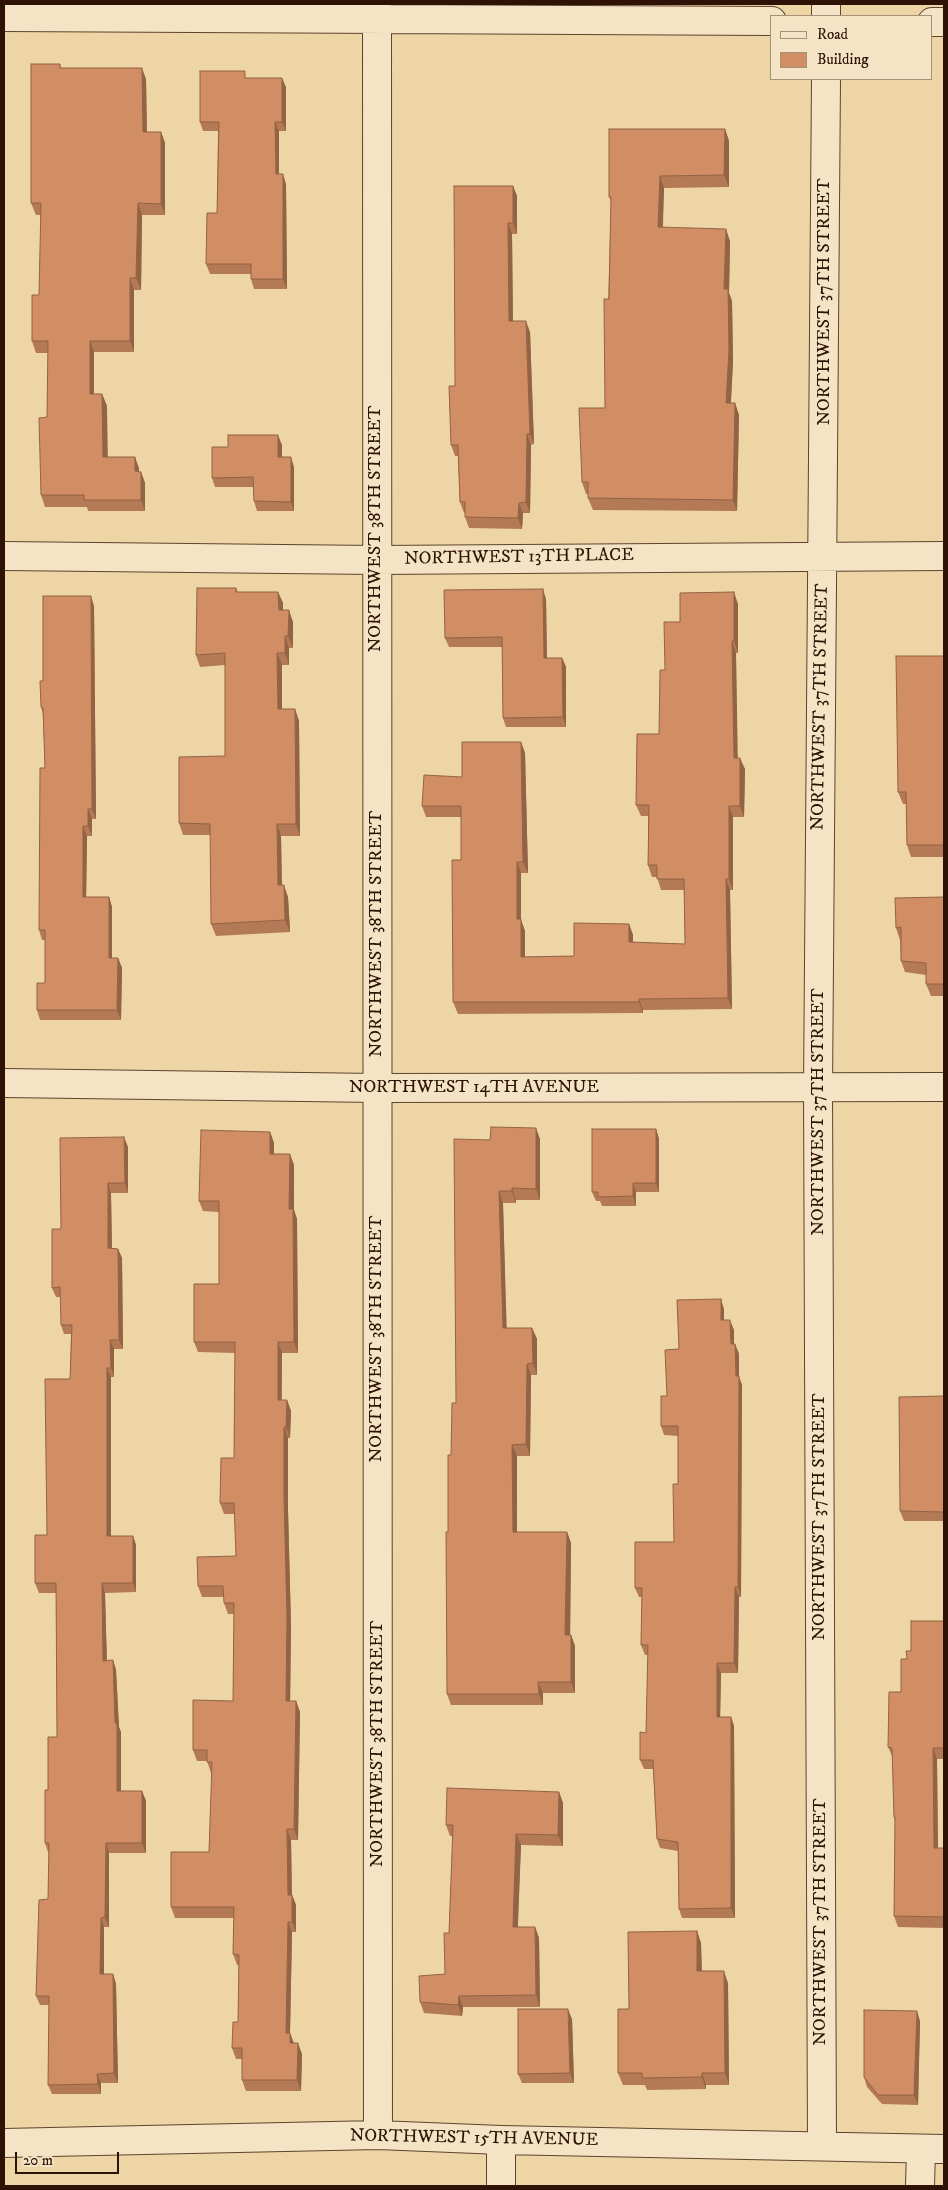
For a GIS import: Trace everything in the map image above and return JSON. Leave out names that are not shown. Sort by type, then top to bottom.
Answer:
[{"type":"street","points":[[4,16],[377,11],[770,21]]},
{"type":"street","name":"NORTHWEST 38TH STREET","points":[[377,11],[378,2135]]},
{"type":"street","name":"NORTHWEST 37TH STREET","points":[[822,2145],[818,1088],[826,80]]},
{"type":"street","name":"NORTHWEST 13TH PLACE","points":[[4,556],[376,560],[944,556]]},
{"type":"street","name":"NORTHWEST 14TH AVENUE","points":[[4,1084],[377,1088],[944,1087]]},
{"type":"street","name":"NORTHWEST 15TH AVENUE","points":[[4,2143],[378,2135],[501,2140],[822,2145],[932,2149]]},
{"type":"street","points":[[501,2140],[501,2186]]},
{"type":"street","points":[[920,2186],[932,2149]]},
{"type":"building","points":[[31,64],[60,64],[60,68],[142,68],[143,132],[161,132],[161,204],[138,203],[136,278],[130,278],[130,341],[90,341],[90,394],[102,394],[103,457],[135,457],[135,471],[141,472],[141,500],[84,500],[84,495],[41,495],[39,418],[47,417],[48,341],[32,341],[32,295],[39,295],[41,203],[31,203]]},
{"type":"building","points":[[200,71],[245,71],[245,78],[282,78],[282,122],[275,122],[276,174],[283,174],[283,279],[251,279],[251,264],[206,264],[207,213],[217,213],[219,122],[200,122]]},
{"type":"building","points":[[609,129],[725,129],[724,175],[660,176],[658,227],[726,229],[724,289],[728,289],[729,350],[726,403],[735,403],[733,500],[588,498],[588,482],[582,482],[579,408],[605,408],[604,299],[609,299],[611,197],[609,197]]},
{"type":"building","points":[[454,186],[513,186],[513,223],[508,223],[509,321],[526,321],[530,434],[527,434],[526,502],[519,503],[518,518],[465,517],[465,502],[460,502],[458,445],[451,445],[449,386],[455,386]]},
{"type":"building","points":[[228,435],[278,435],[278,457],[291,457],[291,502],[254,501],[253,477],[212,478],[212,447],[228,447]]},
{"type":"building","points":[[197,588],[236,588],[236,592],[278,592],[279,610],[289,610],[288,636],[285,636],[285,653],[277,653],[278,709],[295,709],[296,824],[277,824],[278,885],[284,885],[285,920],[211,924],[210,824],[179,823],[179,757],[225,756],[225,653],[196,655]]},
{"type":"building","points":[[543,589],[544,658],[562,658],[563,717],[503,718],[502,637],[445,638],[444,590]]},
{"type":"building","points":[[734,592],[734,641],[732,641],[734,758],[740,758],[740,806],[729,806],[729,879],[726,879],[728,998],[639,999],[639,1002],[453,1002],[452,860],[461,860],[461,806],[422,806],[424,775],[462,777],[462,742],[521,742],[523,862],[517,862],[517,919],[521,919],[521,957],[574,956],[574,923],[629,924],[629,942],[685,944],[684,879],[657,879],[657,865],[648,865],[649,805],[636,805],[637,734],[659,734],[660,670],[665,670],[664,622],[680,622],[680,593]]},
{"type":"building","points":[[43,596],[91,596],[92,809],[88,809],[88,826],[83,826],[83,897],[109,897],[109,958],[118,958],[117,1010],[37,1010],[37,983],[45,983],[45,930],[39,930],[40,768],[45,768],[40,681],[43,681]]},
{"type":"building","points":[[896,656],[944,656],[944,845],[907,845],[906,792],[898,792]]},
{"type":"building","points":[[944,897],[944,984],[926,984],[926,963],[901,961],[901,927],[896,928],[895,898]]},
{"type":"building","points":[[491,1127],[536,1128],[536,1189],[512,1188],[512,1191],[499,1191],[503,1328],[532,1328],[533,1363],[527,1364],[526,1444],[512,1445],[513,1532],[567,1532],[565,1635],[571,1635],[571,1682],[538,1682],[539,1694],[447,1694],[446,1532],[448,1532],[448,1455],[451,1455],[452,1403],[456,1403],[454,1139],[490,1140]]},
{"type":"building","points":[[592,1129],[656,1129],[656,1183],[633,1183],[633,1196],[598,1197],[598,1192],[592,1192]]},
{"type":"building","points":[[201,1130],[270,1132],[270,1154],[290,1154],[289,1209],[293,1209],[294,1342],[278,1342],[278,1400],[287,1400],[286,1427],[284,1427],[287,1616],[286,1701],[296,1701],[294,1829],[287,1829],[288,1895],[292,1895],[292,1922],[288,1922],[286,2033],[290,2033],[290,2043],[298,2043],[297,2080],[242,2080],[242,2048],[232,2048],[233,2022],[238,2022],[239,1955],[233,1954],[234,1907],[171,1907],[171,1852],[209,1852],[212,1762],[207,1762],[207,1750],[193,1750],[193,1700],[233,1701],[234,1603],[224,1603],[223,1586],[198,1586],[197,1557],[236,1556],[234,1503],[220,1503],[221,1458],[234,1458],[235,1342],[194,1342],[194,1284],[219,1284],[219,1201],[199,1201]]},
{"type":"building","points":[[124,1137],[125,1183],[108,1183],[108,1248],[118,1249],[119,1340],[110,1340],[111,1368],[107,1368],[107,1536],[133,1536],[133,1583],[102,1583],[103,1661],[113,1660],[115,1723],[117,1723],[117,1791],[142,1791],[142,1843],[106,1843],[105,1917],[101,1918],[100,1974],[113,1974],[114,2073],[97,2074],[98,2084],[48,2085],[49,1996],[36,1996],[39,1900],[48,1899],[49,1843],[45,1843],[45,1790],[48,1790],[48,1737],[57,1737],[56,1583],[35,1583],[35,1535],[47,1535],[45,1379],[70,1379],[72,1325],[61,1325],[60,1287],[52,1288],[52,1229],[61,1229],[60,1138]]},
{"type":"building","points":[[721,1299],[721,1320],[730,1320],[731,1344],[735,1344],[736,1376],[739,1376],[738,1587],[735,1587],[734,1663],[717,1663],[717,1717],[731,1717],[731,1908],[679,1909],[678,1842],[657,1839],[653,1760],[640,1760],[640,1732],[646,1733],[648,1645],[641,1645],[642,1588],[635,1588],[635,1542],[674,1542],[673,1484],[678,1484],[678,1426],[661,1426],[661,1396],[667,1396],[665,1350],[679,1349],[677,1300]]},
{"type":"building","points":[[944,1396],[944,1512],[900,1511],[899,1397]]},
{"type":"building","points":[[911,1621],[944,1621],[944,1748],[933,1748],[934,1848],[944,1848],[944,1917],[894,1916],[895,1817],[892,1748],[888,1747],[889,1692],[901,1692],[901,1659],[907,1659],[906,1651],[911,1651]]},
{"type":"building","points":[[447,1788],[559,1792],[558,1835],[516,1834],[513,1927],[535,1927],[536,1995],[459,1996],[458,2005],[420,2002],[419,1976],[445,1974],[444,1933],[449,1933],[453,1825],[446,1825]]},
{"type":"building","points":[[697,1931],[697,1971],[724,1971],[725,2073],[702,2073],[702,2077],[642,2078],[642,2073],[618,2073],[618,2009],[629,2009],[628,1932]]},
{"type":"building","points":[[518,2009],[568,2009],[570,2073],[518,2074]]},
{"type":"building","points":[[864,2010],[917,2011],[914,2095],[878,2095],[864,2077]]}]
